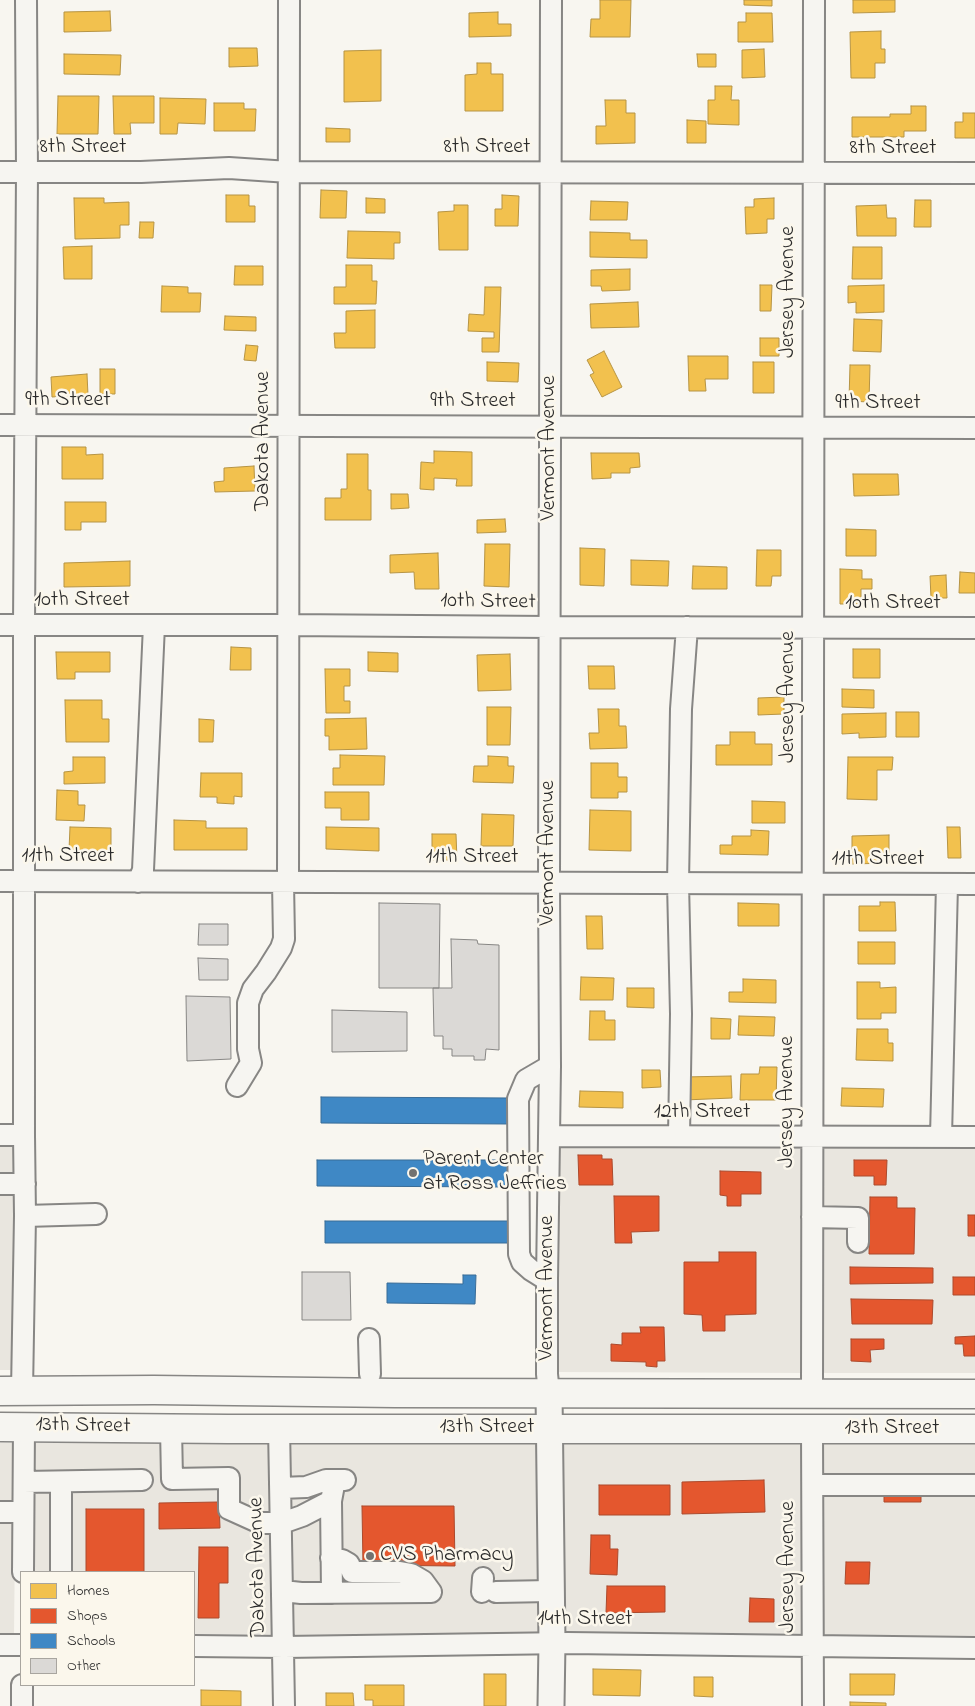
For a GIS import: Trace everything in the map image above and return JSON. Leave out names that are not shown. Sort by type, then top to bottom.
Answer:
[{"type":"highway","points":[[12,1427],[46,1408],[131,1406],[154,1390]]},
{"type":"highway","name":"13th Street","points":[[11,1391],[975,1394]]},
{"type":"highway","points":[[0,1408],[5,1406],[11,1391]]},
{"type":"highway","points":[[228,1428],[267,1412],[275,1405],[280,1392]]},
{"type":"highway","points":[[279,1428],[304,1408],[347,1392]]},
{"type":"highway","name":"13th Street","points":[[12,1427],[975,1429]]},
{"type":"main road","name":"Vermont Avenue","points":[[549,1393],[552,1643],[550,1706]]},
{"type":"street","points":[[11,1391],[25,1216],[26,0]]},
{"type":"street","name":"Dakota Avenue","points":[[237,1086],[251,1063],[248,1049],[248,1003],[253,989],[281,948],[284,939],[286,882],[289,0]]},
{"type":"street","name":"Vermont Avenue","points":[[549,1393],[547,1374],[547,1280],[550,1066],[551,0]]},
{"type":"street","name":"Jersey Avenue","points":[[812,1393],[814,0]]},
{"type":"street","name":"8th Street","points":[[0,172],[141,172],[229,168],[289,172],[975,173]]},
{"type":"street","name":"9th Street","points":[[0,425],[975,428]]},
{"type":"street","name":"10th Street","points":[[0,625],[975,628]]},
{"type":"street","points":[[138,882],[143,870],[154,625]]},
{"type":"street","points":[[679,1136],[681,1014],[678,883],[681,709],[687,627]]},
{"type":"street","name":"11th Street","points":[[0,881],[975,884]]},
{"type":"street","points":[[941,1137],[947,884]]},
{"type":"street","points":[[547,1280],[522,1262],[519,1254],[518,1099],[526,1080],[550,1066]]},
{"type":"street","points":[[0,1135],[24,1135]]},
{"type":"street","name":"12th Street","points":[[549,1136],[975,1138]]},
{"type":"street","points":[[0,1184],[25,1184]]},
{"type":"street","points":[[25,1216],[96,1214]]},
{"type":"street","points":[[812,1218],[858,1218],[858,1242]]},
{"type":"street","points":[[369,1339],[370,1374]]},
{"type":"street","points":[[12,1427],[24,1482],[23,1571]]},
{"type":"street","points":[[171,1428],[172,1479],[229,1478],[230,1509],[260,1523],[282,1524],[302,1516],[337,1489]]},
{"type":"street","name":"Dakota Avenue","points":[[279,1428],[284,1706]]},
{"type":"street","name":"Jersey Avenue","points":[[812,1428],[813,1706]]},
{"type":"street","points":[[24,1482],[142,1480]]},
{"type":"street","points":[[281,1488],[306,1487],[326,1480],[337,1489]]},
{"type":"street","points":[[61,1482],[61,1571]]},
{"type":"street","points":[[813,1485],[975,1485]]},
{"type":"street","points":[[332,1593],[331,1558],[337,1489]]},
{"type":"street","points":[[0,1512],[23,1512]]},
{"type":"street","points":[[283,1590],[301,1593],[431,1592],[423,1581],[411,1574],[400,1572],[394,1578],[384,1582],[360,1582],[356,1580],[349,1564],[342,1560],[331,1558]]},
{"type":"street","points":[[487,1587],[550,1591]]},
{"type":"street","name":"14th Street","points":[[195,1646],[284,1647],[552,1643],[975,1648]]},
{"type":"street","points":[[0,1645],[20,1645]]},
{"type":"street","points":[[22,1686],[22,1706]]},
{"type":"shaded area","points":[[0,1144],[16,1144],[15,1370],[0,1370]]},
{"type":"shaded area","points":[[557,1145],[803,1146],[803,1373],[557,1372]]},
{"type":"shaded area","points":[[820,1146],[975,1147],[975,1373],[820,1373]]},
{"type":"shaded area","points":[[540,1442],[543,1634],[292,1638],[288,1443]]},
{"type":"shaded area","points":[[557,1442],[975,1442],[975,1638],[560,1634]]},
{"type":"shaded area","points":[[0,1443],[16,1443],[14,1635],[0,1635]]},
{"type":"shaded area","points":[[32,1443],[272,1443],[276,1638],[195,1637],[195,1571],[31,1571]]},
{"type":"building: Homes","points":[[600,0],[631,0],[630,37],[590,37],[591,19],[600,19]]},
{"type":"building: Homes","points":[[744,0],[772,0],[772,6],[744,5]]},
{"type":"building: Homes","points":[[853,0],[895,0],[895,12],[853,13]]},
{"type":"building: Homes","points":[[110,11],[111,31],[64,32],[64,12]]},
{"type":"building: Homes","points":[[498,12],[498,24],[511,24],[511,36],[469,37],[469,13]]},
{"type":"building: Homes","points":[[746,13],[772,13],[773,42],[738,42],[738,22],[746,22]]},
{"type":"building: Homes","points":[[881,31],[881,49],[885,49],[885,63],[875,63],[875,78],[851,78],[850,32]]},
{"type":"building: Homes","points":[[229,48],[257,48],[258,66],[229,67]]},
{"type":"building: Homes","points":[[764,49],[765,77],[742,78],[742,50]]},
{"type":"building: Homes","points":[[381,50],[381,101],[344,102],[344,51]]},
{"type":"building: Homes","points":[[64,54],[121,55],[120,75],[64,74]]},
{"type":"building: Homes","points":[[697,54],[716,54],[716,67],[698,67]]},
{"type":"building: Homes","points":[[477,63],[491,63],[491,74],[503,74],[503,111],[465,111],[465,75],[477,74]]},
{"type":"building: Homes","points":[[715,86],[732,86],[731,100],[739,100],[739,125],[708,124],[708,100],[715,100]]},
{"type":"building: Homes","points":[[58,96],[99,96],[98,134],[57,134]]},
{"type":"building: Homes","points":[[113,96],[154,96],[154,123],[130,123],[131,134],[114,134]]},
{"type":"building: Homes","points":[[160,98],[206,99],[205,124],[178,123],[177,134],[160,134]]},
{"type":"building: Homes","points":[[605,100],[626,100],[626,113],[635,113],[635,143],[596,144],[596,126],[606,126]]},
{"type":"building: Homes","points":[[214,103],[244,103],[244,109],[256,109],[255,131],[214,131]]},
{"type":"building: Homes","points":[[911,106],[926,106],[926,131],[904,131],[904,137],[852,137],[852,117],[890,117],[890,114],[911,114]]},
{"type":"building: Homes","points":[[963,113],[975,113],[975,138],[955,138],[955,122],[963,122]]},
{"type":"building: Homes","points":[[687,120],[706,121],[706,143],[687,143]]},
{"type":"building: Homes","points":[[326,128],[350,129],[350,142],[326,142]]},
{"type":"building: Homes","points":[[321,190],[347,191],[346,218],[320,218]]},
{"type":"building: Homes","points":[[226,195],[249,195],[249,206],[255,206],[255,222],[226,222]]},
{"type":"building: Homes","points":[[502,195],[519,196],[518,226],[495,226],[495,209],[502,209]]},
{"type":"building: Homes","points":[[74,198],[104,198],[104,203],[129,202],[129,225],[120,225],[120,238],[75,239]]},
{"type":"building: Homes","points":[[366,198],[385,199],[385,213],[366,213]]},
{"type":"building: Homes","points":[[774,198],[774,219],[767,219],[767,233],[746,234],[745,207],[754,207],[754,199]]},
{"type":"building: Homes","points":[[915,200],[931,200],[931,227],[914,227]]},
{"type":"building: Homes","points":[[591,201],[628,202],[627,220],[590,220]]},
{"type":"building: Homes","points":[[454,205],[468,205],[468,250],[439,250],[438,212],[454,211]]},
{"type":"building: Homes","points":[[886,205],[887,218],[896,218],[896,236],[857,236],[856,206]]},
{"type":"building: Homes","points":[[140,222],[154,222],[153,238],[139,238]]},
{"type":"building: Homes","points":[[348,231],[400,232],[400,243],[394,243],[394,259],[347,258]]},
{"type":"building: Homes","points":[[590,232],[630,233],[630,240],[647,240],[647,258],[590,257]]},
{"type":"building: Homes","points":[[92,246],[92,279],[64,279],[63,247]]},
{"type":"building: Homes","points":[[853,247],[882,247],[882,279],[852,279]]},
{"type":"building: Homes","points":[[346,265],[372,265],[372,281],[377,281],[376,304],[334,304],[334,287],[346,287]]},
{"type":"building: Homes","points":[[235,266],[263,266],[263,285],[234,285]]},
{"type":"building: Homes","points":[[630,269],[630,290],[602,291],[601,286],[591,286],[591,270]]},
{"type":"building: Homes","points":[[760,285],[772,285],[771,311],[760,311]]},
{"type":"building: Homes","points":[[884,285],[884,312],[856,313],[856,302],[848,303],[848,286]]},
{"type":"building: Homes","points":[[162,286],[188,287],[188,293],[201,293],[200,312],[161,312]]},
{"type":"building: Homes","points":[[485,287],[501,287],[499,352],[482,352],[482,338],[494,338],[494,332],[468,331],[469,314],[484,315]]},
{"type":"building: Homes","points":[[638,302],[639,327],[591,328],[590,304]]},
{"type":"building: Homes","points":[[375,310],[375,348],[335,348],[334,333],[346,333],[346,311]]},
{"type":"building: Homes","points":[[225,316],[256,317],[256,331],[224,330]]},
{"type":"building: Homes","points":[[854,319],[882,320],[881,352],[853,351]]},
{"type":"building: Homes","points":[[760,338],[779,338],[779,356],[760,356]]},
{"type":"building: Homes","points":[[246,345],[258,346],[256,361],[244,360]]},
{"type":"building: Homes","points":[[604,351],[622,387],[602,397],[590,375],[594,373],[587,360]]},
{"type":"building: Homes","points":[[688,356],[728,356],[728,379],[705,379],[706,391],[689,391]]},
{"type":"building: Homes","points":[[487,362],[519,363],[518,382],[487,381]]},
{"type":"building: Homes","points":[[753,362],[774,362],[774,393],[753,393]]},
{"type":"building: Homes","points":[[850,365],[870,365],[869,402],[849,401]]},
{"type":"building: Homes","points":[[100,369],[115,369],[115,394],[100,394]]},
{"type":"building: Homes","points":[[87,374],[88,395],[52,397],[51,377]]},
{"type":"building: Homes","points":[[62,447],[86,447],[86,455],[103,454],[103,479],[62,479]]},
{"type":"building: Homes","points":[[434,451],[472,452],[472,486],[456,486],[457,479],[434,478],[434,490],[420,489],[421,462],[434,463]]},
{"type":"building: Homes","points":[[591,453],[639,453],[640,467],[630,468],[630,473],[611,473],[611,478],[592,479]]},
{"type":"building: Homes","points":[[347,454],[368,454],[368,490],[371,490],[371,520],[325,520],[325,498],[341,498],[341,489],[347,489]]},
{"type":"building: Homes","points":[[254,466],[255,491],[215,492],[214,482],[224,481],[224,468]]},
{"type":"building: Homes","points":[[853,474],[898,474],[899,495],[854,496]]},
{"type":"building: Homes","points":[[391,494],[408,494],[409,508],[391,509]]},
{"type":"building: Homes","points":[[65,502],[106,502],[106,522],[81,522],[81,530],[65,530]]},
{"type":"building: Homes","points":[[505,519],[506,532],[477,533],[477,520]]},
{"type":"building: Homes","points":[[846,529],[876,530],[876,556],[846,556]]},
{"type":"building: Homes","points":[[485,544],[510,544],[509,587],[484,586]]},
{"type":"building: Homes","points":[[580,548],[605,549],[604,586],[580,585]]},
{"type":"building: Homes","points":[[757,550],[781,550],[781,576],[772,576],[771,586],[756,586]]},
{"type":"building: Homes","points":[[438,553],[439,589],[415,589],[414,572],[390,573],[390,555]]},
{"type":"building: Homes","points":[[631,560],[669,561],[668,586],[631,585]]},
{"type":"building: Homes","points":[[130,561],[130,586],[64,587],[64,563]]},
{"type":"building: Homes","points":[[693,566],[727,567],[727,589],[692,589]]},
{"type":"building: Homes","points":[[840,569],[862,570],[862,579],[872,579],[872,589],[861,589],[861,604],[840,604]]},
{"type":"building: Homes","points":[[960,572],[975,573],[975,593],[959,593]]},
{"type":"building: Homes","points":[[946,575],[947,598],[931,598],[930,576]]},
{"type":"building: Homes","points":[[231,647],[251,648],[251,670],[230,670]]},
{"type":"building: Homes","points":[[853,649],[880,649],[880,678],[853,678]]},
{"type":"building: Homes","points":[[56,652],[110,652],[110,672],[75,672],[75,679],[57,679]]},
{"type":"building: Homes","points":[[368,652],[398,653],[398,672],[368,671]]},
{"type":"building: Homes","points":[[510,654],[511,690],[478,691],[477,655]]},
{"type":"building: Homes","points":[[588,666],[614,666],[615,689],[589,689]]},
{"type":"building: Homes","points":[[325,669],[350,669],[350,686],[344,686],[344,701],[350,701],[350,713],[326,713]]},
{"type":"building: Homes","points":[[842,689],[874,690],[874,708],[842,707]]},
{"type":"building: Homes","points":[[784,697],[784,714],[758,715],[758,698]]},
{"type":"building: Homes","points":[[65,700],[102,700],[102,719],[109,719],[109,742],[66,742]]},
{"type":"building: Homes","points":[[487,707],[511,707],[510,745],[487,745]]},
{"type":"building: Homes","points":[[598,709],[619,709],[619,726],[626,726],[627,748],[590,749],[589,733],[599,733]]},
{"type":"building: Homes","points":[[896,712],[919,712],[919,737],[896,737]]},
{"type":"building: Homes","points":[[886,713],[886,737],[859,738],[859,733],[842,734],[842,714]]},
{"type":"building: Homes","points":[[366,718],[367,749],[329,750],[329,736],[325,736],[325,719]]},
{"type":"building: Homes","points":[[199,719],[214,720],[213,742],[199,742]]},
{"type":"building: Homes","points":[[730,732],[755,732],[755,744],[772,744],[772,765],[716,765],[716,745],[730,745]]},
{"type":"building: Homes","points":[[340,755],[385,756],[384,785],[333,785],[333,768],[340,768]]},
{"type":"building: Homes","points":[[488,756],[508,757],[508,766],[514,766],[513,783],[473,782],[474,766],[488,766]]},
{"type":"building: Homes","points":[[73,757],[105,757],[105,783],[64,784],[64,772],[73,771]]},
{"type":"building: Homes","points":[[848,757],[893,757],[892,770],[877,770],[877,800],[847,799]]},
{"type":"building: Homes","points":[[591,763],[618,763],[618,777],[627,777],[627,792],[618,792],[618,798],[591,798]]},
{"type":"building: Homes","points":[[201,773],[242,773],[242,797],[234,796],[234,804],[217,803],[217,797],[200,797]]},
{"type":"building: Homes","points":[[57,790],[78,791],[78,805],[85,805],[84,821],[56,820]]},
{"type":"building: Homes","points":[[325,792],[369,792],[369,820],[341,820],[341,808],[325,808]]},
{"type":"building: Homes","points":[[752,801],[785,802],[785,823],[752,823]]},
{"type":"building: Homes","points":[[590,810],[631,811],[631,851],[589,850]]},
{"type":"building: Homes","points":[[482,814],[514,815],[513,846],[481,846]]},
{"type":"building: Homes","points":[[174,820],[206,821],[206,828],[247,828],[247,850],[174,850]]},
{"type":"building: Homes","points":[[70,827],[111,828],[111,851],[69,850]]},
{"type":"building: Homes","points":[[326,827],[379,828],[379,851],[326,849]]},
{"type":"building: Homes","points":[[947,827],[960,827],[961,858],[948,858]]},
{"type":"building: Homes","points":[[751,830],[769,831],[768,855],[720,854],[720,845],[732,845],[732,836],[751,836]]},
{"type":"building: Homes","points":[[432,834],[456,834],[457,860],[432,860]]},
{"type":"building: Homes","points":[[889,835],[889,863],[852,864],[852,836]]},
{"type":"building: Homes","points":[[880,902],[895,902],[896,931],[859,931],[859,906],[880,906]]},
{"type":"building: Homes","points":[[738,903],[779,904],[779,926],[738,926]]},
{"type":"building: Homes","points":[[586,916],[602,916],[603,949],[587,949]]},
{"type":"building: Homes","points":[[858,942],[895,942],[895,964],[858,964]]},
{"type":"building: Homes","points":[[581,977],[614,978],[613,1000],[580,1000]]},
{"type":"building: Homes","points":[[743,979],[776,980],[776,1003],[729,1002],[729,992],[743,992]]},
{"type":"building: Homes","points":[[857,982],[880,982],[880,988],[896,987],[896,1013],[881,1013],[881,1019],[857,1019]]},
{"type":"building: Homes","points":[[627,988],[654,988],[654,1008],[627,1007]]},
{"type":"building: Homes","points":[[590,1011],[605,1011],[605,1020],[615,1020],[615,1040],[589,1040]]},
{"type":"building: Homes","points":[[739,1016],[775,1017],[774,1036],[738,1035]]},
{"type":"building: Homes","points":[[711,1018],[731,1019],[730,1039],[711,1039]]},
{"type":"building: Homes","points":[[857,1029],[888,1029],[888,1043],[893,1043],[893,1061],[856,1060]]},
{"type":"building: Homes","points":[[760,1067],[777,1067],[776,1100],[740,1100],[741,1074],[759,1074]]},
{"type":"building: Homes","points":[[642,1070],[660,1070],[661,1087],[642,1088]]},
{"type":"building: Homes","points":[[731,1076],[732,1098],[684,1100],[684,1077]]},
{"type":"building: Homes","points":[[842,1088],[884,1089],[883,1107],[841,1106]]},
{"type":"building: Homes","points":[[580,1091],[623,1092],[623,1108],[579,1107]]},
{"type":"building: Homes","points":[[593,1669],[641,1670],[640,1696],[593,1695]]},
{"type":"building: Homes","points":[[484,1674],[506,1674],[506,1706],[484,1706]]},
{"type":"building: Homes","points":[[850,1674],[895,1674],[894,1695],[850,1695]]},
{"type":"building: Homes","points":[[694,1677],[713,1677],[713,1697],[694,1696]]},
{"type":"building: Homes","points":[[365,1685],[404,1685],[404,1706],[373,1706],[373,1700],[365,1700]]},
{"type":"building: Homes","points":[[201,1690],[241,1691],[241,1706],[201,1706]]},
{"type":"building: Homes","points":[[326,1693],[353,1693],[354,1706],[326,1706]]},
{"type":"building: Homes","points":[[850,1702],[886,1703],[886,1706],[850,1706]]},
{"type":"building: Shops","points":[[578,1155],[602,1155],[602,1159],[612,1159],[613,1185],[579,1185]]},
{"type":"building: Shops","points":[[854,1160],[887,1160],[886,1185],[874,1185],[874,1176],[854,1176]]},
{"type":"building: Shops","points":[[720,1171],[761,1172],[761,1194],[741,1194],[741,1206],[727,1206],[727,1196],[720,1195]]},
{"type":"building: Shops","points":[[614,1196],[659,1196],[659,1231],[631,1232],[632,1243],[615,1243]]},
{"type":"building: Shops","points":[[870,1197],[897,1197],[897,1208],[915,1208],[914,1254],[869,1254]]},
{"type":"building: Shops","points":[[968,1215],[975,1215],[975,1236],[968,1236]]},
{"type":"building: Shops","points":[[719,1252],[756,1252],[756,1314],[725,1315],[725,1331],[703,1331],[702,1315],[684,1314],[684,1262],[719,1262]]},
{"type":"building: Shops","points":[[850,1267],[933,1268],[933,1283],[850,1284]]},
{"type":"building: Shops","points":[[953,1277],[975,1277],[975,1295],[953,1295]]},
{"type":"building: Shops","points":[[851,1299],[933,1300],[932,1324],[852,1324]]},
{"type":"building: Shops","points":[[640,1327],[664,1327],[665,1361],[657,1361],[657,1367],[646,1366],[646,1362],[611,1361],[611,1344],[622,1345],[622,1333],[641,1333]]},
{"type":"building: Shops","points":[[975,1336],[975,1356],[964,1356],[963,1344],[955,1344],[955,1337]]},
{"type":"building: Shops","points":[[851,1339],[884,1339],[884,1349],[870,1350],[871,1362],[851,1361]]},
{"type":"building: Shops","points":[[764,1480],[765,1512],[682,1514],[682,1482]]},
{"type":"building: Shops","points":[[599,1485],[670,1485],[670,1515],[599,1515]]},
{"type":"building: Shops","points":[[884,1492],[921,1493],[921,1502],[884,1502]]},
{"type":"building: Shops","points":[[219,1502],[220,1528],[159,1529],[159,1503]]},
{"type":"building: Shops","name":"CVS Pharmacy","points":[[362,1506],[454,1506],[455,1566],[363,1565]]},
{"type":"building: Shops","points":[[86,1509],[144,1509],[144,1571],[86,1571]]},
{"type":"building: Shops","points":[[591,1535],[610,1535],[610,1549],[618,1549],[617,1575],[590,1574]]},
{"type":"building: Shops","points":[[199,1547],[228,1547],[228,1583],[219,1583],[219,1618],[198,1618]]},
{"type":"building: Shops","points":[[846,1562],[870,1562],[869,1584],[845,1584]]},
{"type":"building: Shops","points":[[607,1586],[665,1586],[665,1612],[606,1613]]},
{"type":"building: Shops","points":[[750,1598],[774,1599],[774,1622],[749,1622]]},
{"type":"building: Schools","name":"Parent Center at Ross Jeffries","points":[[321,1097],[510,1098],[510,1124],[321,1123]]},
{"type":"building: Schools","name":"Parent Center at Ross Jeffries","points":[[317,1160],[510,1160],[509,1187],[317,1186]]},
{"type":"building: Schools","name":"Parent Center at Ross Jeffries","points":[[325,1221],[510,1221],[509,1243],[325,1243]]},
{"type":"building: Schools","points":[[463,1275],[476,1275],[475,1304],[387,1303],[387,1283],[463,1284]]},
{"type":"building: Other","points":[[379,903],[440,904],[439,988],[379,988]]},
{"type":"building: Other","points":[[199,924],[228,924],[228,945],[198,945]]},
{"type":"building: Other","points":[[451,939],[477,940],[478,944],[499,945],[499,1050],[486,1049],[485,1060],[474,1060],[474,1056],[452,1056],[452,1049],[443,1049],[443,1036],[434,1036],[433,988],[452,988]]},
{"type":"building: Other","points":[[198,958],[228,959],[228,980],[199,980]]},
{"type":"building: Other","points":[[186,996],[230,997],[231,1059],[187,1061]]},
{"type":"building: Other","points":[[332,1010],[407,1012],[407,1051],[332,1052]]},
{"type":"building: Other","points":[[302,1272],[350,1272],[351,1320],[302,1320]]},
{"type":"place","name":"Parent Center at Ross Jeffries","points":[[413,1173]]},
{"type":"place","name":"CVS Pharmacy","points":[[370,1556]]}]
